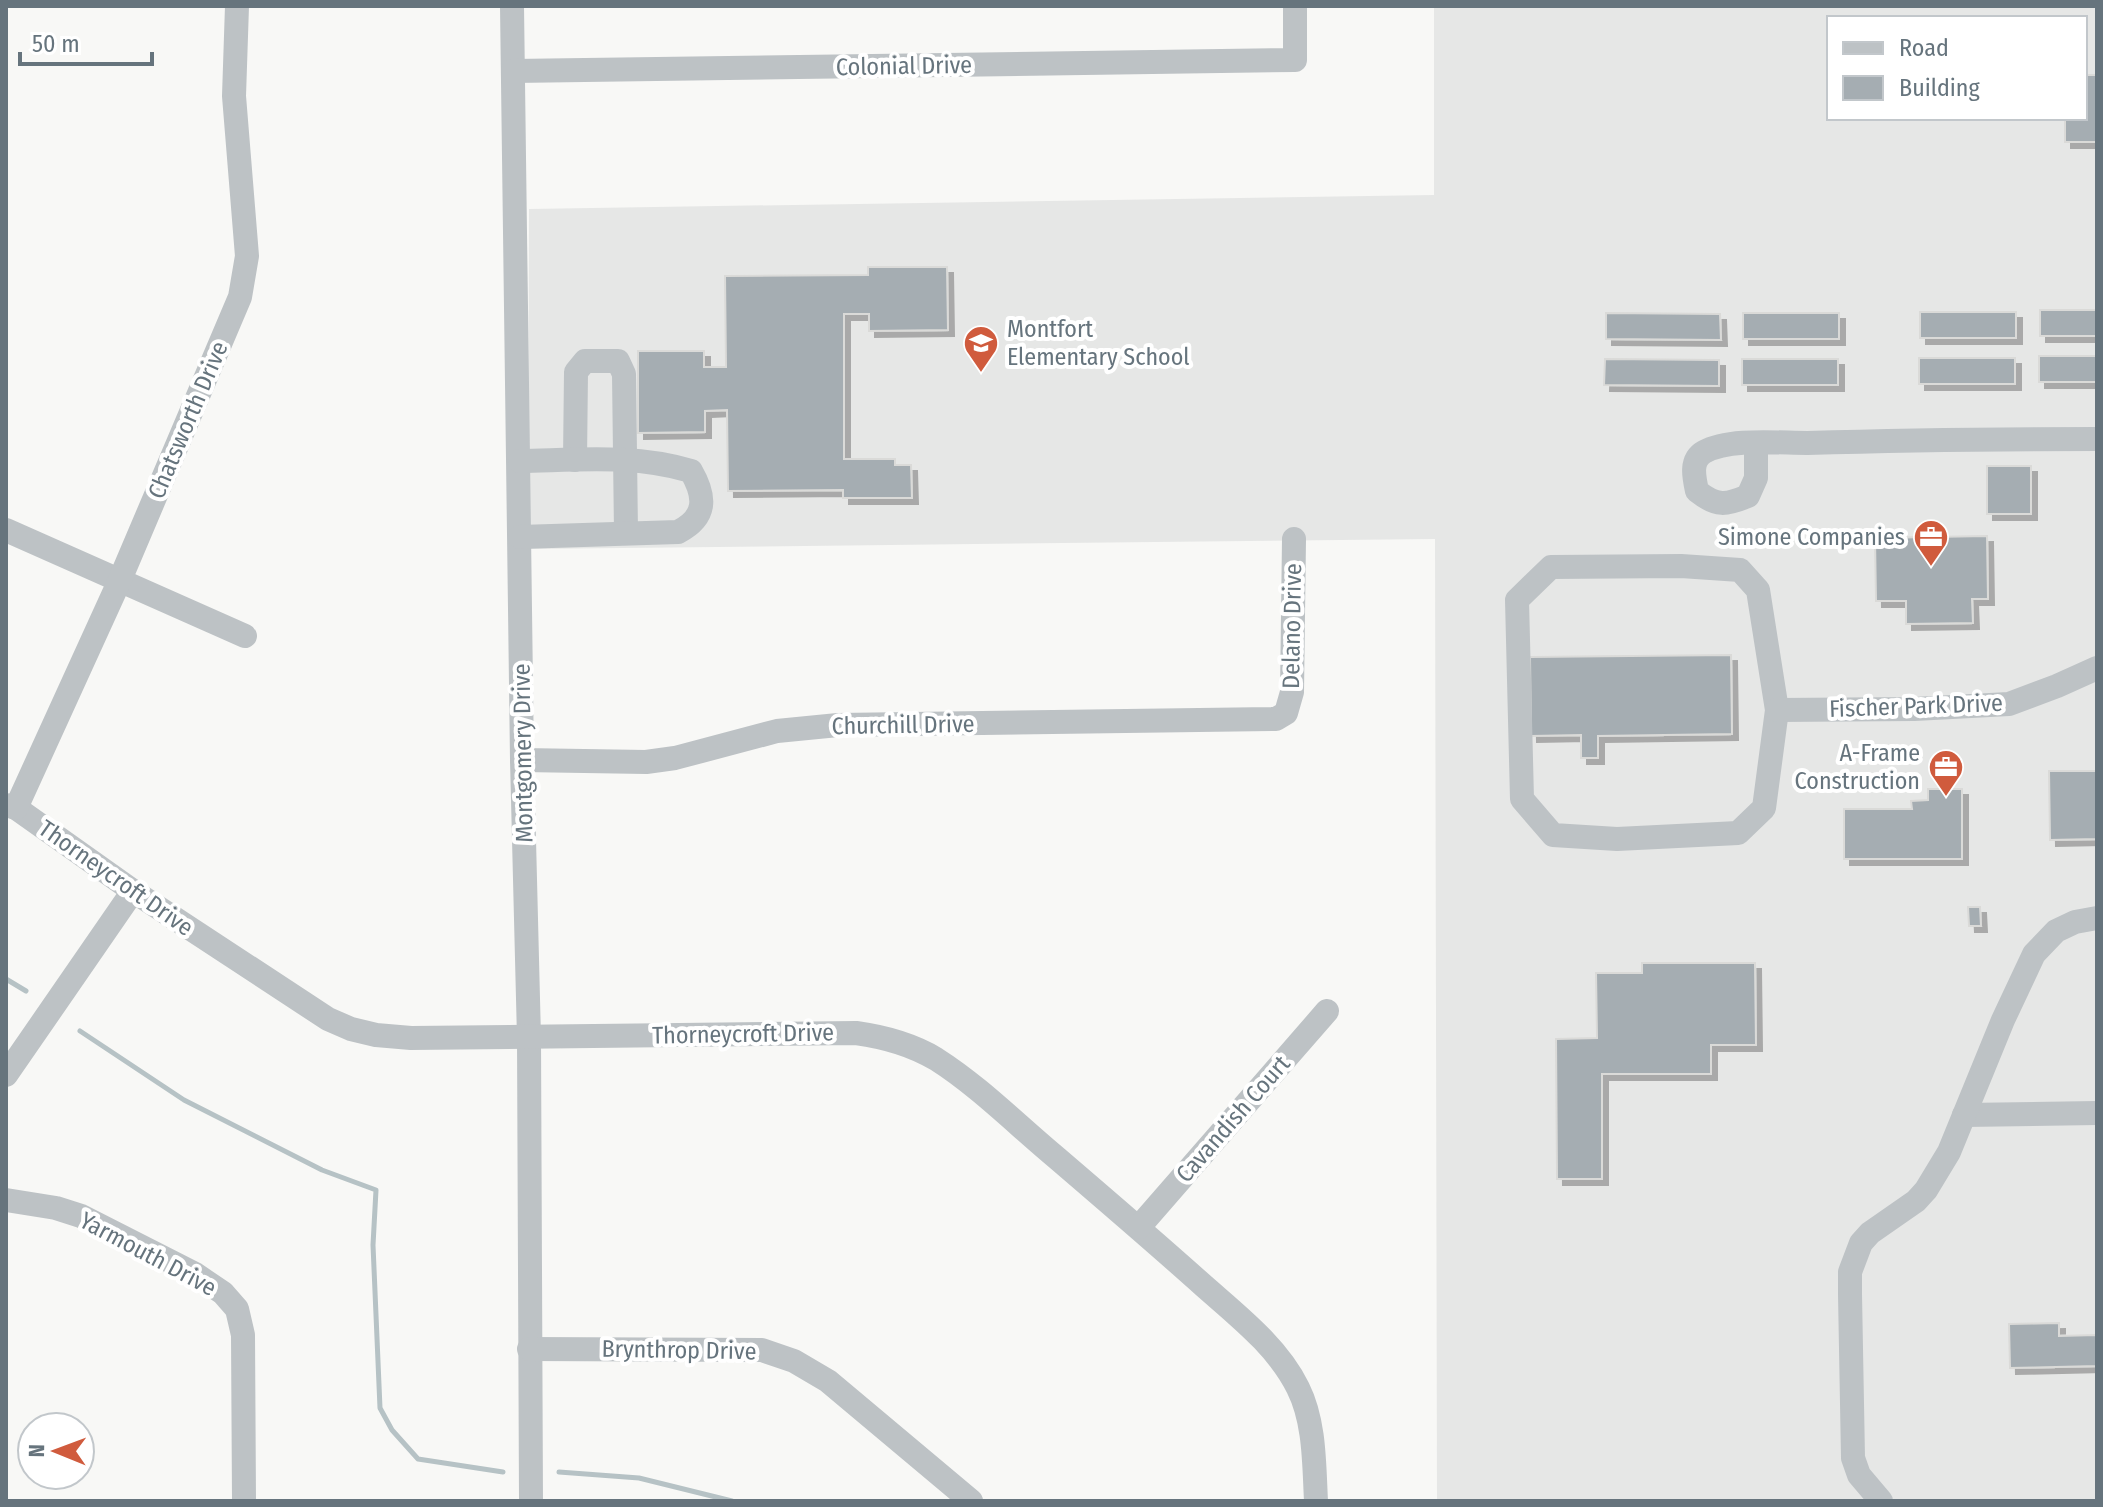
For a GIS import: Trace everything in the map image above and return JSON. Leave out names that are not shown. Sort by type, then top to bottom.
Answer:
[{"type":"street","name":"Chatsworth Drive","points":[[11,807],[119,582],[231,321],[244,281],[246,233],[234,96],[237,6]]},
{"type":"street","name":"Montgomery Drive","points":[[512,6],[522,760],[529,1038],[531,1501]]},
{"type":"street","name":"Colonial Drive","points":[[513,71],[1295,60],[1295,6]]},
{"type":"street","points":[[575,460],[576,372],[585,361],[618,361],[624,374],[626,533]]},
{"type":"street","points":[[1756,444],[2097,439]]},
{"type":"street","points":[[520,461],[624,458],[691,471],[700,487],[701,511],[692,525],[678,532],[520,537]]},
{"type":"street","points":[[6,530],[245,636]]},
{"type":"street","name":"Delano Drive","points":[[1286,713],[1292,692],[1294,539]]},
{"type":"street","points":[[1681,566],[1740,570],[1758,590],[1777,710],[1764,808],[1738,833],[1617,839],[1553,835],[1522,799],[1517,600],[1551,567],[1681,566]]},
{"type":"street","name":"Fischer Park Drive","points":[[1777,710],[1914,709],[2009,704],[2097,668]]},
{"type":"street","name":"Churchill Drive","points":[[522,760],[646,762],[675,758],[777,731],[838,725],[1270,720],[1286,713]]},
{"type":"street","name":"Thorneycroft Drive","points":[[11,807],[304,1005],[351,1029],[411,1038],[856,1033],[887,1037],[919,1049],[955,1072],[1139,1227],[1249,1326],[1287,1369],[1299,1389],[1308,1415],[1316,1501]]},
{"type":"street","points":[[6,1075],[133,891]]},
{"type":"street","points":[[1881,1501],[1859,1475],[1853,1458],[1850,1272],[1861,1243],[1870,1233],[1916,1201],[1949,1152],[2003,1020],[2034,954],[2056,931],[2075,922],[2097,918]]},
{"type":"street","name":"Cavandish Court","points":[[1139,1227],[1327,1011]]},
{"type":"street","points":[[1964,1115],[2097,1113]]},
{"type":"street","name":"Yarmouth Drive","points":[[6,1200],[56,1208],[105,1226],[213,1285],[237,1309],[243,1335],[244,1501]]},
{"type":"street","name":"Brynthrop Drive","points":[[529,1349],[716,1348],[762,1350],[777,1354],[828,1381],[971,1501]]},
{"type":"shaded area","points":[[1434,6],[2097,6],[2097,1501],[1437,1501],[1435,539],[528,549],[529,209],[1434,195]]},
{"type":"building","points":[[2087,75],[2097,75],[2097,142],[2065,142],[2065,120],[2087,120]]},
{"type":"building","points":[[868,267],[947,267],[948,330],[869,331],[869,314],[844,314],[844,459],[895,459],[895,465],[911,465],[912,498],[843,498],[843,490],[728,491],[727,410],[705,411],[705,432],[638,433],[638,351],[704,351],[704,367],[726,367],[725,276],[868,275]]},
{"type":"building","points":[[2040,310],[2097,310],[2097,336],[2040,336]]},
{"type":"building","points":[[1920,312],[2016,312],[2016,338],[1920,338]]},
{"type":"building","points":[[1606,313],[1720,314],[1721,340],[1606,339]]},
{"type":"building","points":[[1743,313],[1839,313],[1839,339],[1743,339]]},
{"type":"building","points":[[2039,356],[2097,356],[2097,382],[2039,382]]},
{"type":"building","points":[[1919,358],[2015,358],[2015,384],[1919,384]]},
{"type":"building","points":[[1605,359],[1719,360],[1719,386],[1604,385]]},
{"type":"building","points":[[1742,359],[1838,359],[1838,385],[1742,385]]},
{"type":"building","points":[[1987,466],[2031,466],[2031,514],[1987,514]]},
{"type":"building","name":"Simone Companies","points":[[1987,536],[1988,599],[1972,599],[1973,623],[1906,624],[1906,601],[1876,601],[1875,538]]},
{"type":"building","points":[[1731,655],[1732,734],[1598,736],[1598,758],[1581,758],[1581,735],[1531,736],[1530,657]]},
{"type":"building","points":[[2049,771],[2097,771],[2097,839],[2050,840]]},
{"type":"building","points":[[1928,789],[1962,789],[1962,859],[1844,859],[1844,809],[1912,809],[1911,801],[1928,800]]},
{"type":"building","points":[[1968,907],[1980,907],[1981,926],[1969,926]]},
{"type":"building","points":[[1642,963],[1755,963],[1756,1045],[1711,1045],[1711,1074],[1602,1074],[1602,1179],[1557,1179],[1556,1039],[1597,1038],[1596,973],[1642,973]]},
{"type":"building","points":[[2059,1323],[2059,1336],[2097,1335],[2097,1366],[2010,1368],[2009,1324]]},
{"type":"waterway","points":[[6,979],[26,991]]},
{"type":"waterway","points":[[80,1031],[184,1100],[322,1170],[376,1190],[373,1245],[380,1408],[392,1430],[418,1459],[503,1472]]},
{"type":"waterway","points":[[559,1472],[639,1478],[732,1501]]},
{"type":"place","name":"Montfort Elementary School","points":[[981,374]]},
{"type":"place","name":"Simone Companies","points":[[1931,568]]},
{"type":"place","name":"A-Frame Construction","points":[[1946,798]]}]
